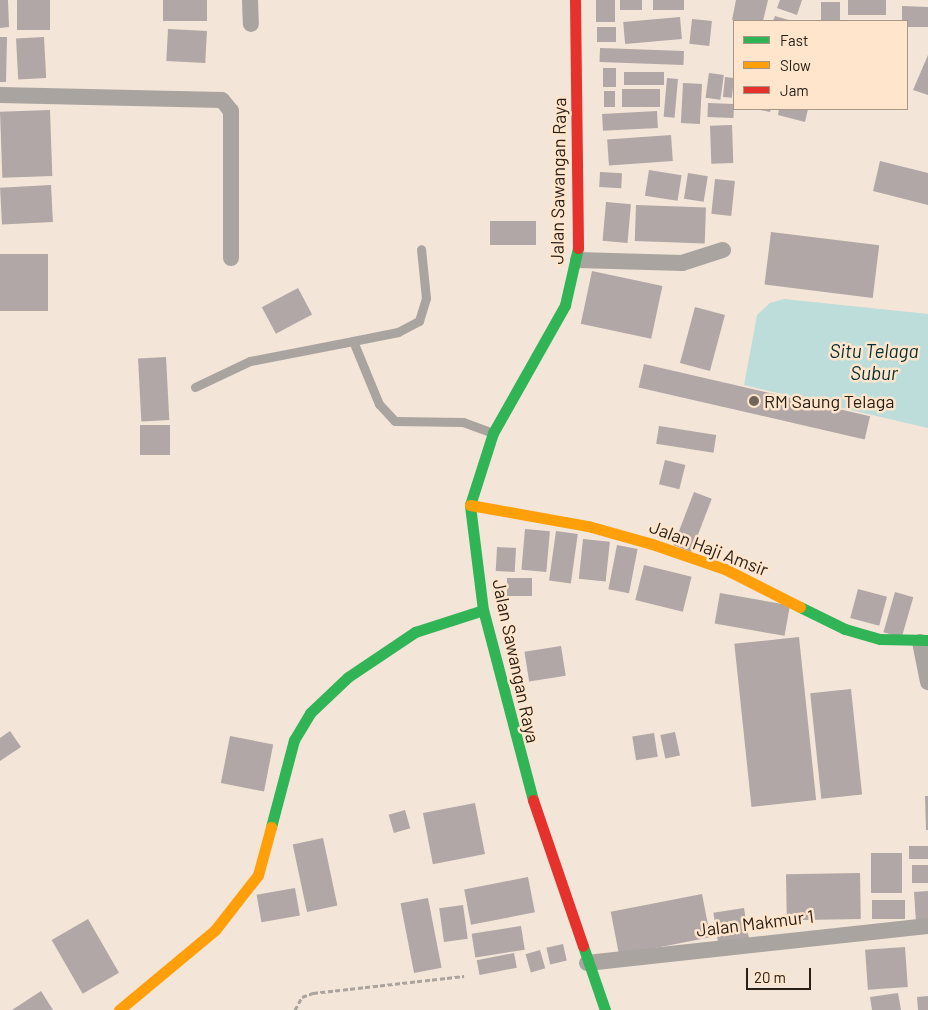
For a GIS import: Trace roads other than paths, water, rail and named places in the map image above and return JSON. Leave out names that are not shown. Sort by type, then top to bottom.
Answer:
[{"type":"main road","name":"Jalan Sawangan Raya","points":[[575,0],[578,260],[565,305],[493,433],[470,505],[483,610],[522,769],[587,963],[605,1010]]},
{"type":"main road","name":"Jalan Haji Amsir","points":[[470,505],[588,526],[652,544],[725,569],[844,629],[880,639],[924,641]]},
{"type":"main road","points":[[119,1010],[215,930],[258,875],[294,740],[310,713],[348,677],[415,632],[483,610]]},
{"type":"street","points":[[250,0],[251,24]]},
{"type":"street","points":[[0,96],[222,100],[231,111],[231,258]]},
{"type":"street","points":[[578,260],[682,263],[723,250]]},
{"type":"street","points":[[924,641],[928,682]]},
{"type":"street","name":"Jalan Makmur 1","points":[[587,963],[928,926]]},
{"type":"lane","points":[[195,387],[250,361],[398,332],[419,321],[426,298],[421,249]]},
{"type":"lane","points":[[353,341],[378,404],[395,421],[463,422],[493,433]]},
{"type":"water","name":"Situ Telaga Subur","points":[[784,299],[928,314],[928,428],[744,385],[757,315],[770,303]]},
{"type":"place","name":"RM Saung Telaga","points":[[754,401]]}]
